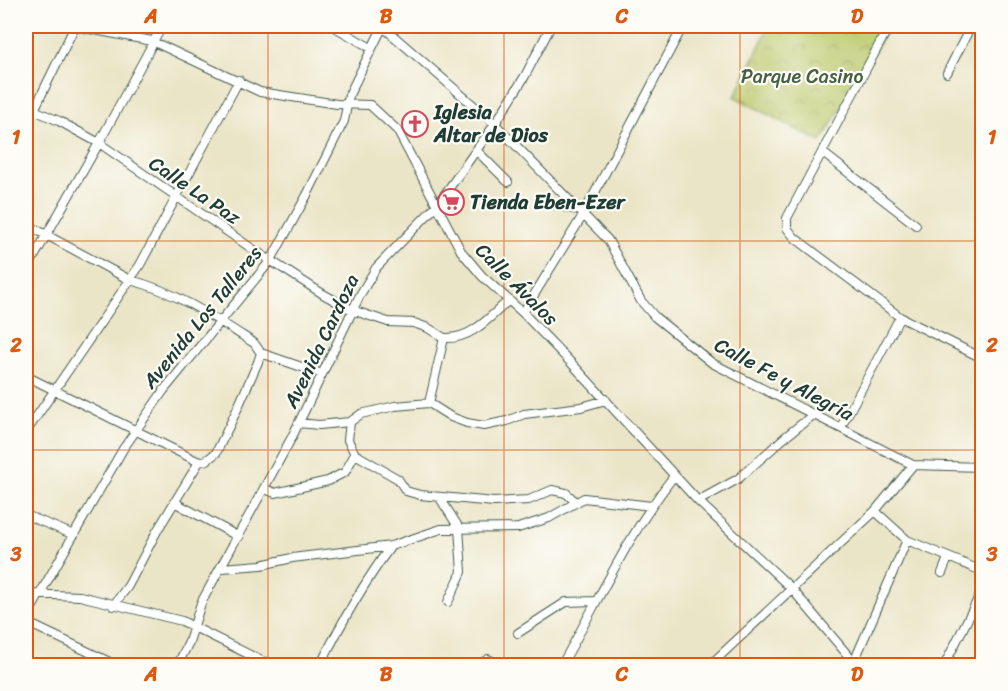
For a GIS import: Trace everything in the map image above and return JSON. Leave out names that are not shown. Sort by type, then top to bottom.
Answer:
[{"type":"street","points":[[26,122],[30,109],[74,26]]},
{"type":"street","name":"Calle Ávalos","points":[[74,26],[152,41],[239,80],[260,92],[370,105],[397,130],[461,251],[482,276],[523,313],[698,501],[791,588],[855,665]]},
{"type":"street","points":[[26,271],[162,26]]},
{"type":"street","points":[[333,26],[370,48]]},
{"type":"street","name":"Avenida Los Talleres","points":[[26,620],[123,449],[164,390],[271,260],[344,121],[349,95],[382,26]]},
{"type":"street","name":"Calle Fe y Alegría","points":[[382,26],[495,124],[608,240],[641,301],[655,317],[712,363],[913,465],[982,467]]},
{"type":"street","name":"Avenida Cardoza","points":[[177,666],[194,628],[201,603],[265,489],[352,310],[376,268],[437,205],[495,124],[525,76],[551,26]]},
{"type":"street","points":[[523,313],[683,26]]},
{"type":"street","points":[[889,26],[787,218],[787,228],[795,238],[900,316],[982,358]]},
{"type":"street","points":[[947,73],[971,26]]},
{"type":"street","points":[[26,432],[140,265],[239,80]]},
{"type":"street","name":"Calle La Paz","points":[[30,109],[99,142],[323,294],[352,310],[388,322],[414,323],[428,328],[443,341]]},
{"type":"street","points":[[476,150],[508,182]]},
{"type":"street","points":[[823,153],[916,225]]},
{"type":"street","points":[[547,203],[580,213]]},
{"type":"street","points":[[26,224],[130,279],[176,297],[254,343],[261,353],[322,374]]},
{"type":"street","points":[[429,403],[443,341],[455,339],[473,331],[509,300]]},
{"type":"street","points":[[841,427],[900,316]]},
{"type":"street","points":[[26,376],[199,462],[207,460],[216,453],[261,353]]},
{"type":"street","points":[[299,423],[318,425],[350,423],[361,414],[395,406],[429,403],[459,420],[484,426],[507,421],[524,414],[581,407],[606,400]]},
{"type":"street","points":[[698,501],[738,479],[813,415]]},
{"type":"street","points":[[350,423],[348,440],[356,454],[398,479],[406,490],[420,495],[513,502],[542,495],[552,490],[566,493],[576,502]]},
{"type":"street","points":[[265,489],[275,493],[328,481],[345,472],[356,454]]},
{"type":"street","points":[[113,606],[137,571],[174,502],[199,462]]},
{"type":"street","points":[[709,666],[875,511],[913,465]]},
{"type":"street","points":[[561,666],[595,601],[651,506],[674,476]]},
{"type":"street","points":[[440,498],[459,528],[462,572],[448,602]]},
{"type":"street","points":[[222,568],[261,565],[292,558],[392,546],[441,529],[518,528],[549,518],[584,498],[651,506]]},
{"type":"street","points":[[174,502],[239,537]]},
{"type":"street","points":[[875,511],[907,540],[982,571]]},
{"type":"street","points":[[26,515],[74,535]]},
{"type":"street","points":[[855,665],[907,540]]},
{"type":"street","points":[[317,665],[361,590],[392,546]]},
{"type":"street","points":[[942,573],[948,558]]},
{"type":"street","points":[[944,666],[982,591]]},
{"type":"street","points":[[26,594],[80,596],[113,606],[182,621],[262,662],[281,666]]},
{"type":"street","points":[[518,633],[566,602],[595,601]]},
{"type":"street","points":[[26,620],[118,666]]},
{"type":"street","points":[[476,666],[488,658],[502,666]]},
{"type":"street","points":[[317,665],[333,663],[345,666]]},
{"type":"green space","name":"Parque Casino","points":[[769,26],[883,26],[887,29],[821,142],[735,97]]},
{"type":"place","name":"Iglesia Altar de Dios","points":[[415,124]]},
{"type":"place","name":"Tienda Eben-Ezer","points":[[451,202]]}]
